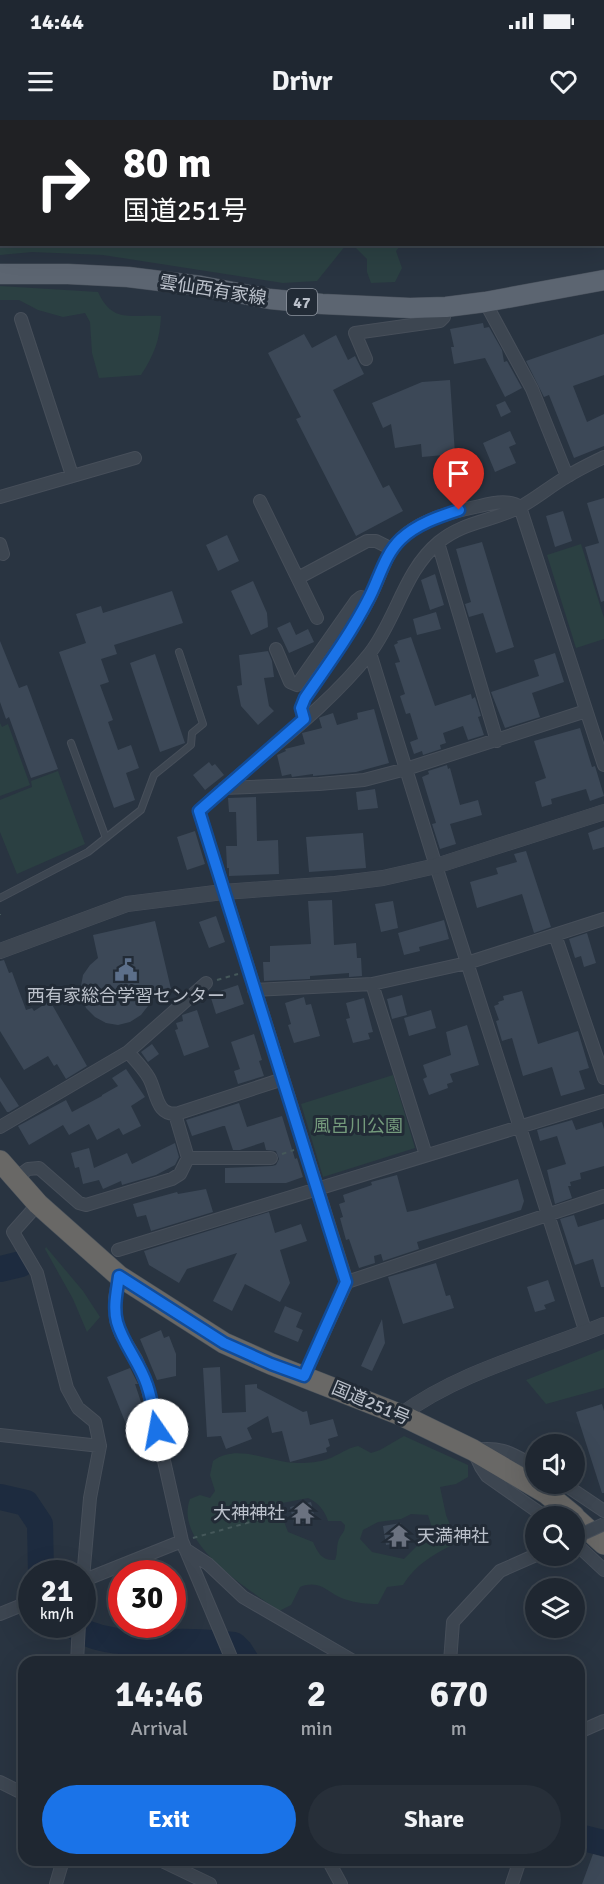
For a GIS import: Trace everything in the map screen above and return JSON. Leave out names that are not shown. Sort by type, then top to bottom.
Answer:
[{"type":"highway","name":"国道251号","points":[[0,1161],[38,1204],[119,1276],[224,1343],[401,1415],[473,1450],[546,1493],[556,1506]]},
{"type":"highway","name":"国道251号","points":[[585,1535],[604,1544]]},
{"type":"main road","name":"雲仙西有家線","points":[[0,274],[128,277],[201,286],[270,299],[383,308],[446,307],[604,280]]},
{"type":"street","points":[[485,302],[532,389],[567,476]]},
{"type":"street","points":[[366,359],[355,333],[440,321],[444,317],[446,307]]},
{"type":"street","points":[[21,319],[72,475]]},
{"type":"street","points":[[304,1376],[346,1282],[199,811],[337,691],[370,652],[388,626],[409,579],[421,560],[438,543],[466,525],[520,507],[567,476],[604,457]]},
{"type":"street","points":[[0,497],[135,458]]},
{"type":"street","points":[[260,501],[317,618]]},
{"type":"street","points":[[304,719],[301,708],[305,698],[344,641],[368,600],[392,549],[419,526],[440,516],[489,504],[515,503],[520,507],[604,765]]},
{"type":"street","points":[[298,578],[367,540],[376,541],[392,549]]},
{"type":"street","points":[[438,543],[497,741]]},
{"type":"street","points":[[276,649],[290,682],[297,685],[356,601],[361,597],[368,600]]},
{"type":"street","points":[[370,652],[586,1333]]},
{"type":"street","points":[[224,788],[364,780],[497,741],[586,711]]},
{"type":"street","points":[[0,951],[127,904],[223,892],[383,878],[436,866],[604,812]]},
{"type":"street","points":[[254,990],[372,984],[467,963],[604,920]]},
{"type":"street","points":[[555,935],[604,1078]]},
{"type":"street","points":[[0,1128],[128,1052],[206,983]]},
{"type":"street","points":[[372,984],[426,1155]]},
{"type":"street","points":[[128,1052],[149,1077],[160,1108],[164,1112],[175,1114],[283,1079]]},
{"type":"street","points":[[118,1250],[604,1101]]},
{"type":"street","points":[[16,1178],[28,1169],[39,1168],[79,1203],[90,1205],[172,1179],[180,1174],[188,1158],[175,1114]]},
{"type":"street","points":[[188,1158],[271,1158]]},
{"type":"street","points":[[346,1282],[604,1196]]},
{"type":"street","points":[[13,1232],[38,1204]]},
{"type":"street","points":[[0,1231],[13,1232]]},
{"type":"street","points":[[13,1232],[37,1273],[67,1388],[78,1408],[95,1422],[100,1446],[90,1498],[85,1560]]},
{"type":"street","points":[[119,1276],[115,1298],[116,1320],[147,1385],[183,1545],[231,1656]]},
{"type":"street","points":[[401,1415],[422,1399],[487,1370],[604,1325]]},
{"type":"street","points":[[0,1435],[100,1446]]},
{"type":"street","points":[[525,1461],[493,1448],[473,1450],[488,1476],[530,1506]]},
{"type":"street","points":[[579,1494],[604,1511]]},
{"type":"street","points":[[585,1528],[604,1524]]},
{"type":"street","points":[[585,1544],[604,1570]]},
{"type":"street","points":[[96,1579],[183,1545]]},
{"type":"street","points":[[183,1545],[208,1564],[243,1598],[344,1656]]},
{"type":"street","points":[[450,1656],[453,1622],[500,1571],[525,1560]]},
{"type":"street","points":[[0,1614],[18,1607]]},
{"type":"street","points":[[77,1656],[78,1638]]},
{"type":"street","points":[[585,1729],[604,1721]]},
{"type":"street","points":[[0,1782],[18,1791]]},
{"type":"street","points":[[56,1884],[61,1866]]},
{"type":"street","points":[[172,1866],[210,1884]]},
{"type":"street","points":[[330,1866],[341,1884]]},
{"type":"street","points":[[512,1884],[518,1866]]},
{"type":"lane","points":[[0,898],[88,852],[106,838],[141,810],[154,775],[191,746],[192,733],[203,724],[179,652]]},
{"type":"lane","points":[[71,743],[106,838]]},
{"type":"path","points":[[206,983],[248,971]]},
{"type":"path","points":[[183,1545],[261,1518]]},
{"type":"green space","points":[[0,246],[345,246],[317,281],[283,283],[103,255],[32,252],[0,255]]},
{"type":"green space","points":[[355,246],[400,246],[396,251],[402,268],[395,282],[371,283],[367,272],[367,259]]},
{"type":"green space","points":[[0,286],[98,292],[110,309],[116,313],[131,316],[161,316],[158,340],[153,354],[141,375],[99,378],[92,353],[90,322],[85,313],[63,317],[38,310],[19,300],[0,300]]},
{"type":"green space","points":[[581,544],[604,618],[604,639],[576,648],[547,555]]},
{"type":"green space","points":[[0,723],[2,727],[8,724],[30,785],[0,796]]},
{"type":"green space","points":[[58,771],[85,844],[17,874],[0,832],[0,800],[32,787],[31,781]]},
{"type":"green space","name":"風呂川公園","points":[[393,1075],[415,1148],[323,1177],[301,1104]]},
{"type":"green space","points":[[46,1247],[83,1291],[100,1317],[87,1332],[73,1299],[45,1249]]},
{"type":"green space","points":[[604,1349],[604,1388],[546,1404],[526,1380]]},
{"type":"green space","points":[[404,1436],[468,1465],[468,1477],[456,1484],[440,1487],[446,1515],[457,1543],[427,1560],[403,1585],[387,1587],[378,1604],[348,1600],[319,1586],[307,1585],[300,1587],[291,1605],[279,1611],[217,1564],[193,1532],[188,1516],[190,1499],[200,1495],[210,1498],[215,1491],[210,1475],[213,1461],[223,1456],[233,1453],[303,1463],[325,1460],[358,1446],[371,1453]],"holes":[[[308,1498],[321,1507],[328,1521],[341,1521],[345,1525],[338,1542],[335,1560],[321,1556],[313,1542],[288,1532],[280,1511],[282,1503]],[[411,1514],[428,1515],[433,1531],[432,1537],[420,1543],[404,1559],[372,1552],[360,1539],[363,1530],[378,1522],[401,1519]]]},
{"type":"building","points":[[483,323],[484,328],[489,327],[502,350],[504,362],[507,361],[522,388],[505,397],[485,358],[454,364],[451,347],[454,347],[450,329]]},
{"type":"building","points":[[304,334],[312,348],[336,335],[348,360],[355,356],[364,374],[333,390],[383,488],[389,485],[403,511],[356,536],[296,419],[301,417],[268,353]]},
{"type":"building","points":[[604,334],[604,375],[573,386],[587,422],[604,414],[604,446],[574,458],[549,395],[544,397],[526,361]]},
{"type":"building","points":[[450,380],[455,454],[422,457],[421,444],[395,448],[391,424],[383,428],[372,403],[422,382]]},
{"type":"building","points":[[505,401],[511,412],[501,417],[496,405]]},
{"type":"building","points":[[510,431],[516,444],[509,447],[516,463],[495,472],[483,443]]},
{"type":"building","points":[[604,498],[604,601],[601,602],[585,547],[599,543],[587,503]]},
{"type":"building","points":[[563,511],[572,541],[555,547],[546,516]]},
{"type":"building","points":[[227,535],[239,561],[218,571],[206,545]]},
{"type":"building","points":[[482,542],[514,647],[496,653],[483,613],[469,617],[465,604],[471,602],[456,549]]},
{"type":"building","points":[[435,574],[444,605],[430,610],[421,580]]},
{"type":"building","points":[[253,581],[267,613],[268,627],[251,635],[231,591]]},
{"type":"building","points":[[172,591],[183,623],[114,645],[117,654],[101,659],[109,682],[100,685],[113,720],[108,722],[118,750],[131,745],[139,768],[126,773],[135,800],[114,808],[59,652],[86,643],[76,614],[101,606],[103,613]]},
{"type":"building","points":[[436,612],[441,629],[417,635],[413,619]]},
{"type":"building","points":[[290,622],[296,635],[308,629],[314,642],[289,653],[277,628]]},
{"type":"building","points":[[411,637],[435,706],[471,694],[472,699],[475,697],[484,735],[468,740],[463,726],[443,733],[446,743],[440,745],[441,749],[423,755],[422,751],[414,754],[410,742],[418,739],[410,713],[406,714],[400,696],[405,694],[395,663],[400,662],[394,645],[398,643],[397,641]]},
{"type":"building","points":[[0,641],[19,688],[27,685],[58,769],[31,778],[9,717],[6,719],[0,702]]},
{"type":"building","points":[[268,651],[274,677],[264,678],[269,706],[274,711],[258,725],[241,706],[237,686],[242,685],[239,655]]},
{"type":"building","points":[[555,653],[564,682],[532,693],[540,717],[505,728],[491,692],[539,676],[534,660]]},
{"type":"building","points":[[155,654],[185,743],[160,752],[130,663]]},
{"type":"building","points":[[374,709],[389,763],[356,772],[282,776],[277,755],[286,751],[285,749],[305,744],[302,733],[322,728],[319,718],[333,713],[337,725],[358,719],[357,713]]},
{"type":"building","points":[[580,728],[604,796],[590,801],[586,789],[551,799],[552,804],[542,807],[535,782],[546,778],[534,741]]},
{"type":"building","points":[[209,762],[212,766],[215,764],[224,775],[205,790],[193,775]]},
{"type":"building","points":[[447,765],[448,769],[450,768],[460,805],[478,800],[482,815],[450,824],[456,844],[440,849],[432,824],[436,823],[422,777],[429,774],[428,771]]},
{"type":"building","points":[[375,789],[378,808],[358,810],[356,792]]},
{"type":"building","points":[[256,797],[257,841],[278,840],[279,874],[229,876],[226,846],[237,846],[236,812],[229,812],[228,798]]},
{"type":"building","points":[[604,827],[604,847],[593,850],[588,833]]},
{"type":"building","points":[[195,831],[205,864],[187,870],[177,837]]},
{"type":"building","points":[[363,833],[366,868],[309,872],[306,837]]},
{"type":"building","points":[[526,851],[551,927],[534,933],[522,894],[477,908],[470,882],[498,874],[496,868],[517,862],[514,854]]},
{"type":"building","points":[[332,900],[334,945],[356,943],[357,958],[361,958],[362,976],[349,977],[349,973],[310,976],[310,979],[264,981],[263,962],[270,962],[270,946],[311,944],[308,901]]},
{"type":"building","points":[[393,901],[398,928],[381,932],[375,904]]},
{"type":"building","points":[[216,916],[225,942],[209,948],[199,922]]},
{"type":"building","points":[[444,920],[449,939],[419,947],[420,951],[404,955],[398,933]]},
{"type":"building","name":"西有家総合学習センター","points":[[155,921],[171,989],[152,994],[148,1006],[141,1015],[130,1022],[118,1025],[106,1023],[95,1017],[86,1008],[81,986],[83,975],[98,958],[93,935]]},
{"type":"building","points":[[587,933],[596,963],[584,967],[581,956],[575,958],[569,939]]},
{"type":"building","points":[[4,960],[9,973],[12,972],[26,1010],[32,1008],[34,1011],[50,1001],[87,1066],[66,1079],[57,1064],[54,1066],[48,1056],[24,1070],[0,1031],[0,961]]},
{"type":"building","points":[[238,985],[244,1004],[216,1014],[211,998],[216,996],[214,993]]},
{"type":"building","points":[[522,991],[538,1044],[578,1031],[589,1068],[579,1071],[585,1089],[561,1096],[552,1067],[523,1076],[512,1038],[502,1041],[494,1006],[504,1000],[503,996]]},
{"type":"building","points":[[402,995],[407,1015],[392,1019],[387,999]]},
{"type":"building","points":[[304,997],[306,1005],[311,1004],[320,1036],[294,1043],[288,1025],[291,1024],[285,1003]]},
{"type":"building","points":[[364,998],[373,1032],[368,1033],[370,1039],[353,1043],[346,1019],[350,1018],[346,1003]]},
{"type":"building","points":[[197,1010],[209,1047],[184,1056],[175,1030],[178,1029],[176,1023],[183,1021],[182,1015]]},
{"type":"building","points":[[431,1010],[436,1028],[409,1036],[404,1018]]},
{"type":"building","points":[[467,1025],[479,1065],[450,1074],[453,1082],[447,1084],[448,1088],[429,1095],[423,1079],[427,1077],[423,1065],[451,1055],[446,1032]]},
{"type":"building","points":[[254,1034],[264,1076],[238,1084],[234,1071],[240,1069],[231,1042]]},
{"type":"building","points":[[152,1044],[159,1054],[148,1062],[141,1052]]},
{"type":"building","points":[[126,1069],[145,1097],[131,1106],[141,1126],[123,1135],[119,1128],[97,1140],[89,1124],[69,1135],[63,1125],[29,1145],[18,1126],[66,1100],[72,1112],[118,1086],[112,1078]]},
{"type":"building","points":[[0,1077],[19,1106],[9,1112],[0,1101]]},
{"type":"building","points":[[239,1103],[247,1127],[282,1116],[303,1177],[286,1183],[225,1183],[225,1168],[276,1165],[279,1159],[276,1151],[266,1150],[264,1142],[233,1150],[225,1126],[192,1136],[186,1120]]},
{"type":"building","points":[[572,1120],[576,1130],[602,1122],[604,1166],[580,1173],[581,1179],[570,1182],[571,1186],[568,1186],[572,1198],[555,1204],[547,1170],[566,1164],[557,1136],[540,1141],[537,1130]]},
{"type":"building","points":[[175,1143],[179,1157],[175,1165],[156,1175],[122,1185],[121,1181],[103,1189],[99,1180],[83,1184],[79,1167],[75,1168],[71,1153],[89,1148],[94,1168],[127,1153],[132,1164]]},
{"type":"building","points":[[397,1175],[407,1212],[518,1179],[524,1201],[521,1210],[417,1242],[419,1249],[383,1261],[381,1254],[374,1256],[375,1263],[359,1268],[349,1239],[346,1240],[339,1204],[345,1202],[343,1195],[372,1185],[371,1182]]},
{"type":"building","points":[[206,1189],[213,1212],[151,1231],[146,1215],[137,1217],[133,1204],[177,1192],[178,1194]]},
{"type":"building","points":[[269,1212],[275,1233],[301,1224],[307,1241],[280,1250],[290,1283],[280,1302],[245,1284],[232,1311],[213,1301],[237,1253],[187,1269],[179,1283],[149,1265],[144,1251]]},
{"type":"building","points":[[574,1215],[578,1227],[604,1219],[604,1287],[601,1287],[593,1259],[575,1265],[560,1219]]},
{"type":"building","points":[[436,1263],[446,1296],[450,1295],[454,1308],[403,1324],[388,1277]]},
{"type":"building","points":[[548,1280],[555,1301],[544,1305],[546,1309],[535,1312],[527,1287]]},
{"type":"building","points":[[285,1306],[302,1313],[296,1327],[303,1330],[298,1342],[274,1332]]},
{"type":"building","points":[[382,1319],[385,1343],[372,1371],[361,1366]]},
{"type":"building","points":[[161,1330],[164,1338],[169,1336],[176,1354],[176,1376],[157,1380],[140,1339]]},
{"type":"building","points":[[220,1367],[222,1413],[246,1412],[245,1385],[257,1384],[257,1388],[303,1412],[307,1411],[310,1425],[333,1419],[338,1436],[328,1439],[330,1446],[326,1448],[327,1452],[290,1462],[282,1431],[272,1433],[268,1416],[247,1428],[252,1439],[226,1449],[221,1436],[207,1437],[203,1368]]},
{"type":"building","points":[[130,1368],[138,1384],[135,1384],[150,1438],[134,1444],[107,1377]]},
{"type":"building","points":[[602,1404],[604,1411],[604,1493],[602,1493],[585,1434],[576,1412]]},
{"type":"building","name":"大神神社","points":[[311,1502],[315,1519],[294,1524],[290,1507]]},
{"type":"building","name":"天満神社","points":[[401,1523],[404,1542],[386,1545],[383,1526]]},
{"type":"building","points":[[593,1854],[604,1857],[604,1884],[582,1884]]},
{"type":"waterway","points":[[0,1269],[21,1264]]},
{"type":"waterway","points":[[0,1497],[26,1503],[40,1524],[41,1560]]},
{"type":"waterway","points":[[96,1636],[121,1641],[234,1645],[243,1656]]},
{"type":"waterway","points":[[585,1838],[604,1843]]},
{"type":"place","name":"西有家総合学習センター","points":[[126,970]]},
{"type":"place","name":"大神神社","points":[[303,1513]]},
{"type":"place","name":"天満神社","points":[[399,1536]]},
{"type":"route","points":[[157,1430],[147,1385],[116,1320],[115,1298],[119,1276],[224,1343],[304,1376],[346,1282],[199,811],[304,719],[301,708],[305,698],[344,641],[368,600],[392,549],[419,526],[459,510]]}]
